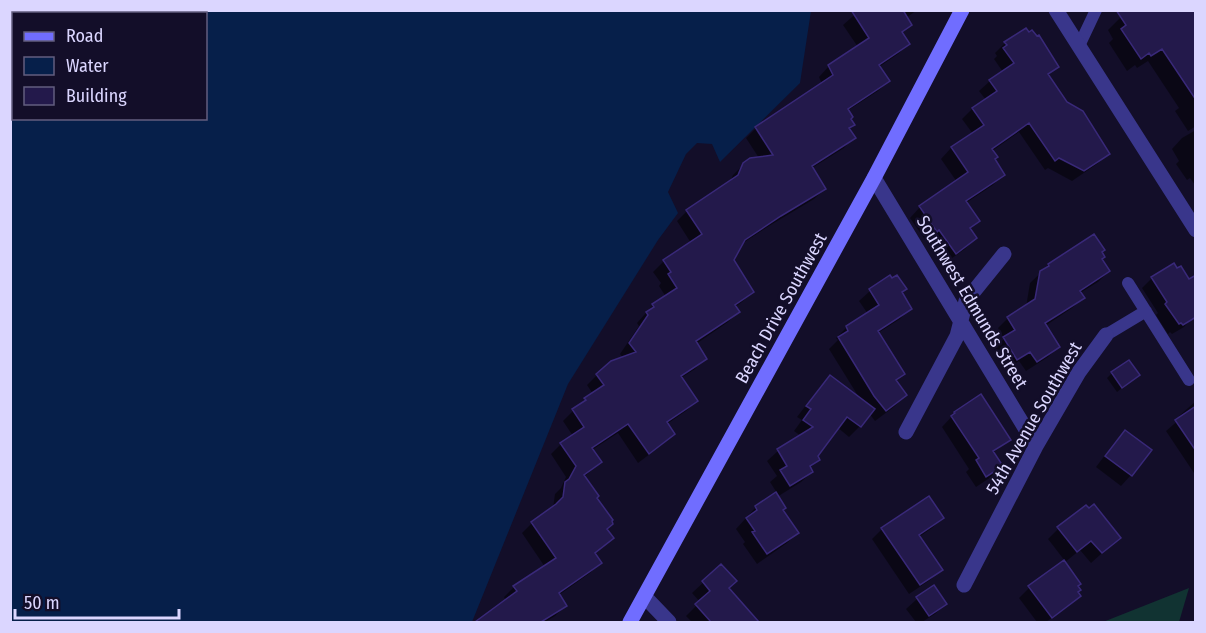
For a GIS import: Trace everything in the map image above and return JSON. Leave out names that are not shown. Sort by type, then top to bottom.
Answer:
[{"type":"main road","name":"Beach Drive Southwest","points":[[630,622],[874,178],[962,10]]},
{"type":"street","points":[[1056,10],[1196,230]]},
{"type":"street","name":"Southwest Edmunds Street","points":[[874,178],[1036,446]]},
{"type":"street","points":[[906,432],[957,336],[966,301],[1004,254]]},
{"type":"street","name":"54th Avenue Southwest","points":[[964,585],[1036,446],[1079,372],[1106,335]]},
{"type":"street","points":[[645,597],[669,622]]},
{"type":"lane","points":[[1079,46],[1096,10]]},
{"type":"lane","points":[[1128,283],[1189,380]]},
{"type":"lane","points":[[1106,335],[1146,311]]},
{"type":"green space","points":[[1189,588],[1179,622],[1103,622]]},
{"type":"water","points":[[11,10],[811,11],[800,83],[720,162],[712,144],[697,143],[686,154],[668,192],[678,213],[658,240],[568,384],[472,622],[11,622]]},
{"type":"building","points":[[851,10],[903,10],[912,25],[902,32],[910,44],[879,65],[890,81],[848,109],[855,125],[849,128],[856,138],[812,166],[826,189],[745,240],[734,260],[754,292],[735,305],[740,312],[696,341],[707,359],[681,376],[698,401],[667,422],[675,434],[649,454],[628,424],[592,448],[602,462],[584,475],[613,520],[613,524],[607,529],[614,538],[595,553],[602,563],[559,593],[567,606],[541,622],[475,622],[517,591],[513,586],[556,558],[531,522],[563,497],[565,482],[576,466],[560,443],[584,427],[572,409],[604,385],[596,374],[611,361],[636,352],[629,343],[648,315],[646,312],[654,307],[652,304],[677,288],[663,260],[702,234],[686,210],[738,175],[743,163],[750,158],[773,155],[755,127],[833,75],[828,65],[869,38]]},
{"type":"building","points":[[1116,10],[1196,10],[1196,100],[1162,49],[1151,56],[1149,53],[1141,59],[1121,29],[1126,25]]},
{"type":"building","points":[[1026,28],[1029,32],[1032,30],[1037,36],[1039,35],[1059,67],[1048,74],[1067,102],[1083,111],[1110,154],[1084,171],[1059,158],[1055,161],[1029,123],[992,149],[1005,175],[966,201],[980,221],[970,228],[977,238],[956,254],[919,206],[968,172],[951,147],[984,125],[972,108],[997,91],[989,80],[1014,63],[1003,48],[1007,45],[1004,42]]},
{"type":"building","points":[[1094,234],[1105,250],[1102,252],[1105,257],[1102,259],[1110,271],[1080,291],[1085,298],[1045,323],[1060,347],[1037,362],[1030,352],[1017,360],[1003,337],[1015,330],[1007,317],[1035,299],[1040,271]]},
{"type":"building","points":[[1174,263],[1177,268],[1181,266],[1189,279],[1196,275],[1196,317],[1183,325],[1179,324],[1165,304],[1167,302],[1151,277]]},
{"type":"building","points":[[890,275],[892,278],[897,275],[907,289],[902,292],[912,309],[878,331],[905,374],[896,380],[907,395],[886,411],[874,396],[838,337],[848,331],[846,326],[879,305],[869,289]]},
{"type":"building","points":[[1129,360],[1140,375],[1122,388],[1111,372]]},
{"type":"building","points":[[830,375],[875,409],[861,427],[847,417],[818,456],[820,460],[810,466],[813,472],[790,486],[780,470],[787,466],[777,449],[813,427],[803,420],[811,409],[806,406]]},
{"type":"building","points":[[981,394],[1011,440],[993,451],[1003,466],[986,477],[976,460],[979,458],[951,416]]},
{"type":"building","points":[[1196,406],[1196,451],[1175,420]]},
{"type":"building","points":[[1125,430],[1152,450],[1132,476],[1105,456]]},
{"type":"building","points":[[776,492],[786,508],[783,510],[799,533],[767,554],[752,532],[755,531],[746,518],[757,510],[755,506]]},
{"type":"building","points":[[929,496],[944,518],[919,535],[943,570],[920,585],[881,528]]},
{"type":"building","points":[[1094,504],[1121,538],[1102,553],[1091,541],[1077,552],[1057,527],[1086,505],[1089,508]]},
{"type":"building","points":[[1064,560],[1081,584],[1078,586],[1081,590],[1078,592],[1081,596],[1052,618],[1028,586]]},
{"type":"building","points":[[721,564],[737,581],[729,588],[759,622],[711,622],[695,604],[710,591],[702,581]]},
{"type":"building","points":[[934,585],[947,604],[929,616],[916,597]]}]
